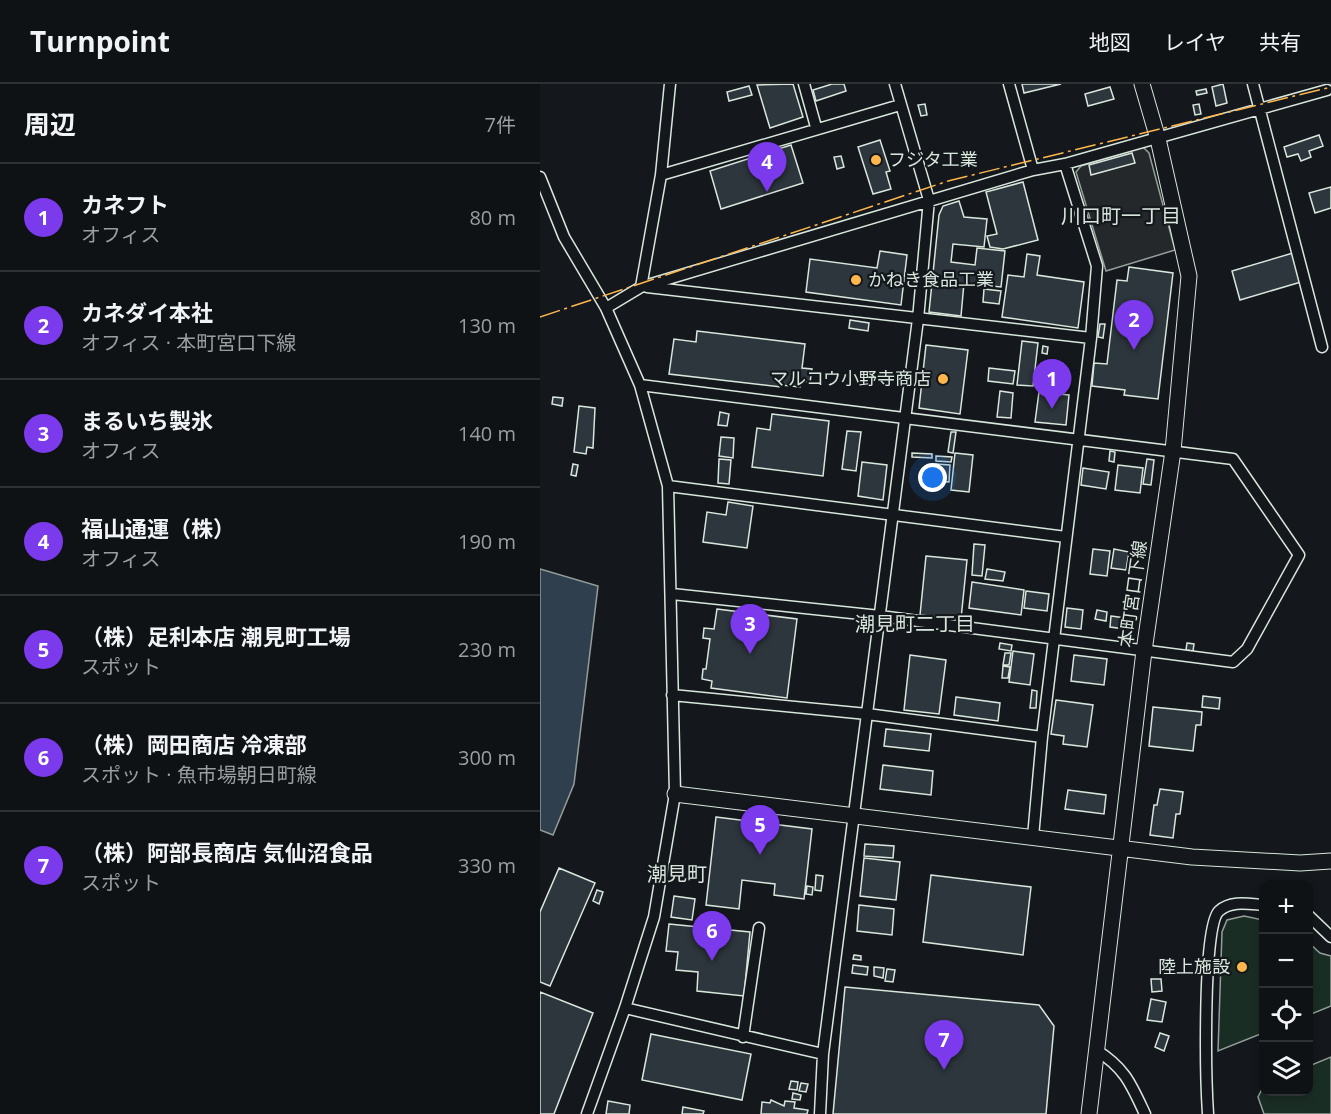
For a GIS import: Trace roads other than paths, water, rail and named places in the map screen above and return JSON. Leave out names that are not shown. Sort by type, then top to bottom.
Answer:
[{"type":"street","points":[[641,287],[661,174],[670,84]]},
{"type":"street","points":[[804,84],[816,127]]},
{"type":"street","points":[[820,1114],[823,1054],[839,922],[856,816],[918,319],[928,200],[895,84]]},
{"type":"street","points":[[1009,84],[1033,170]]},
{"type":"street","name":"本町宮口下線","points":[[1089,1114],[1144,651],[1173,451],[1189,276],[1158,139],[1142,84]]},
{"type":"street","points":[[1253,84],[1322,346]]},
{"type":"street","points":[[606,308],[641,287],[928,200],[1033,170],[1065,164],[1158,139],[1327,90]]},
{"type":"street","points":[[661,174],[816,127],[900,105]]},
{"type":"street","points":[[1033,837],[1042,737],[1091,338],[1097,266],[1065,164]]},
{"type":"street","points":[[540,177],[564,237],[606,308],[640,385],[668,486],[675,794],[654,917],[625,1008],[587,1114]]},
{"type":"street","points":[[641,287],[1091,338]]},
{"type":"street","points":[[640,385],[1233,459],[1299,555],[1247,649],[1233,662],[880,616],[672,594]]},
{"type":"street","points":[[668,486],[1066,537]]},
{"type":"street","points":[[672,695],[867,714],[1042,737]]},
{"type":"street","points":[[675,794],[1192,857],[1300,863],[1331,861]]},
{"type":"street","points":[[1208,1114],[1207,1002],[1214,917],[1228,905],[1239,903],[1259,905]]},
{"type":"street","points":[[1313,920],[1331,937]]},
{"type":"street","points":[[743,1037],[759,928]]},
{"type":"street","points":[[625,1008],[823,1054]]},
{"type":"street","points":[[1096,1050],[1116,1062],[1131,1084],[1145,1114]]},
{"type":"water","points":[[540,569],[598,586],[574,784],[553,835],[540,830]]},
{"type":"place","name":"フジタ工業","points":[[876,160]]},
{"type":"place","name":"福山通運（株）","points":[[767,192]]},
{"type":"place","name":"かねき食品工業","points":[[856,280]]},
{"type":"place","name":"カネダイ本社","points":[[1134,350]]},
{"type":"place","name":"マルコウ小野寺商店","points":[[943,379]]},
{"type":"place","name":"カネフト","points":[[1052,409]]},
{"type":"place","name":"まるいち製氷","points":[[750,654]]},
{"type":"place","name":"（株）足利本店 潮見町工場","points":[[760,855]]},
{"type":"place","name":"（株）岡田商店 冷凍部","points":[[712,961]]},
{"type":"place","name":"陸上施設","points":[[1242,967]]},
{"type":"place","name":"（株）阿部長商店 気仙沼食品","points":[[944,1070]]},
{"type":"district","name":"川口町一丁目","points":[[1121,216]]},
{"type":"district","name":"潮見町二丁目","points":[[915,624]]},
{"type":"district","name":"潮見町","points":[[677,874]]}]
